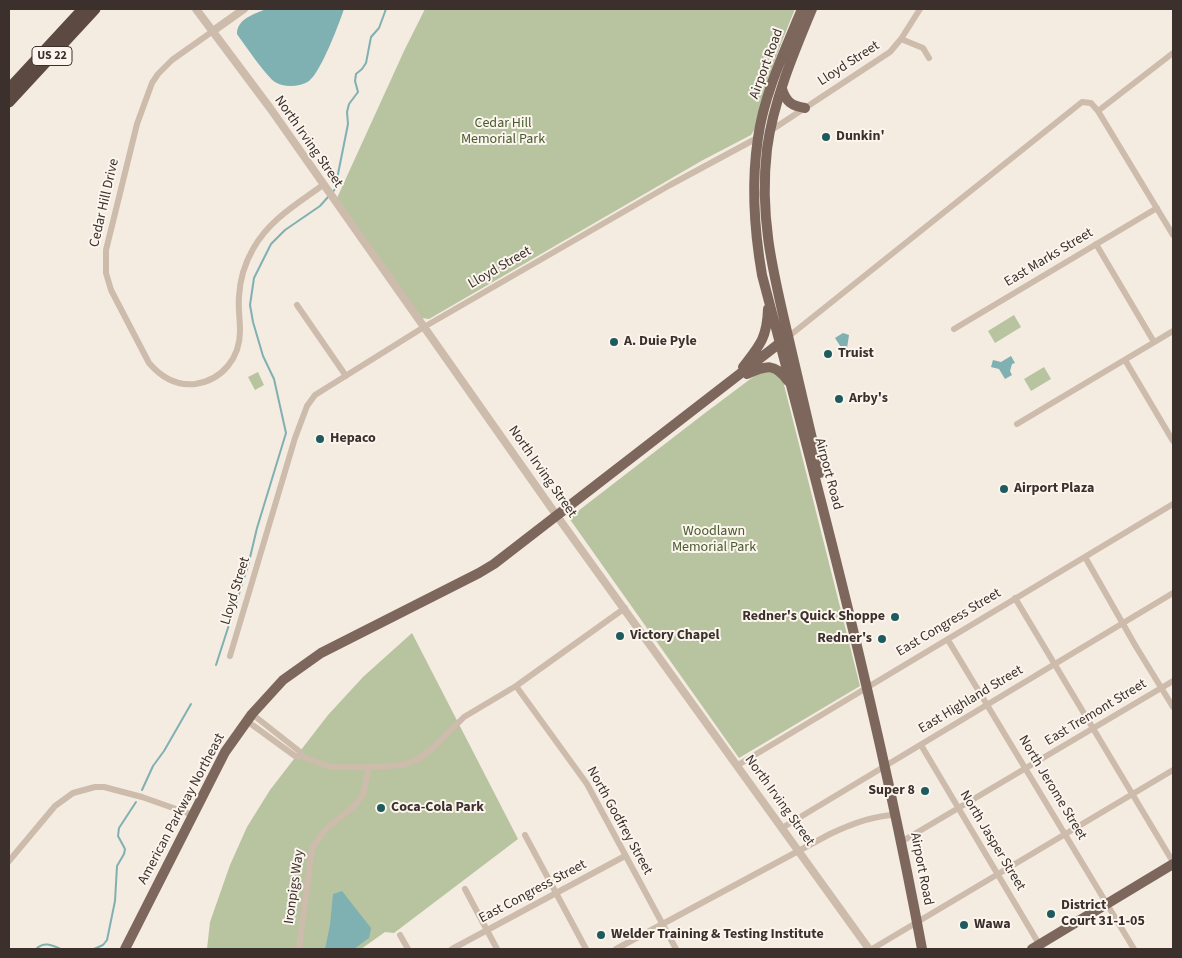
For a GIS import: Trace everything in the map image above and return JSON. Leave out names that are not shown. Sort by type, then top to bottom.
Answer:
[{"type":"highway","name":"US 22","points":[[9,89],[83,9]]},
{"type":"highway","name":"US 22","points":[[9,102],[95,9]]},
{"type":"main road","name":"Airport Road","points":[[802,9],[768,98],[758,138],[754,214],[756,240],[769,298],[784,340],[869,687],[928,949]]},
{"type":"main road","name":"Airport Road","points":[[812,9],[782,89],[771,130],[765,170],[765,219],[790,384],[869,687]]},
{"type":"main road","points":[[782,89],[787,101],[805,108]]},
{"type":"main road","points":[[733,380],[757,349],[765,334],[769,298]]},
{"type":"main road","points":[[733,380],[784,340]]},
{"type":"main road","points":[[733,380],[761,368],[769,367],[778,370],[790,384]]},
{"type":"main road","name":"American Parkway Northeast","points":[[125,949],[225,752],[249,718],[283,680],[321,652],[479,573],[508,554],[733,380]]},
{"type":"main road","name":"Airport Road","points":[[887,765],[896,814],[904,841]]},
{"type":"main road","points":[[1038,948],[1173,863]]},
{"type":"main road","name":"Airport Road","points":[[920,920],[922,949]]},
{"type":"street","name":"North Irving Street","points":[[196,9],[270,108],[557,516],[871,949]]},
{"type":"street","points":[[213,31],[244,9]]},
{"type":"street","name":"Lloyd Street","points":[[230,656],[307,406],[315,395],[424,327],[670,185],[771,130],[890,52],[901,39],[920,9]]},
{"type":"street","name":"Cedar Hill Drive","points":[[213,31],[168,64],[158,74],[150,88],[137,124],[106,250],[106,273],[111,290],[154,370],[172,381],[189,384],[210,380],[230,364],[237,350],[240,331],[239,296],[244,270],[253,249],[266,230],[275,221],[323,185]]},
{"type":"street","points":[[901,39],[923,48],[929,58]]},
{"type":"street","points":[[1098,111],[1173,52]]},
{"type":"street","points":[[784,340],[1082,102],[1091,103],[1098,111],[1173,235]]},
{"type":"street","name":"East Marks Street","points":[[954,329],[1157,208]]},
{"type":"street","points":[[1096,244],[1154,342]]},
{"type":"street","points":[[297,305],[346,376]]},
{"type":"street","points":[[1017,424],[1173,331]]},
{"type":"street","points":[[1125,360],[1173,440]]},
{"type":"street","name":"East Congress Street","points":[[738,766],[1173,504]]},
{"type":"street","points":[[1085,557],[1173,707]]},
{"type":"street","name":"East Highland Street","points":[[782,828],[1173,594]]},
{"type":"street","points":[[1015,598],[1173,863]]},
{"type":"street","points":[[249,718],[299,751],[303,757],[331,767],[402,765],[417,760],[434,747],[464,717],[516,686],[625,608]]},
{"type":"street","name":"North Jerome Street","points":[[948,640],[1134,949]]},
{"type":"street","name":"East Tremont Street","points":[[904,841],[1173,681]]},
{"type":"street","name":"North Godfrey Street","points":[[516,686],[586,784],[676,949]]},
{"type":"street","name":"North Jasper Street","points":[[921,745],[1038,948]]},
{"type":"street","name":"Ironpigs Way","points":[[300,949],[312,848],[325,830],[354,806],[363,795],[369,767]]},
{"type":"street","points":[[871,949],[1173,770]]},
{"type":"street","points":[[9,861],[55,806],[73,793],[94,787],[104,787],[125,792],[193,815]]},
{"type":"street","points":[[616,949],[843,828],[896,814]]},
{"type":"street","points":[[525,835],[586,949]]},
{"type":"street","name":"East Congress Street","points":[[452,949],[625,856]]},
{"type":"street","points":[[465,890],[497,949]]},
{"type":"street","points":[[400,935],[408,949]]},
{"type":"green space","name":"Cedar Hill Memorial Park","points":[[425,9],[795,9],[772,68],[755,129],[751,135],[703,160],[429,319],[421,318],[337,198]]},
{"type":"green space","points":[[1014,315],[1021,327],[995,343],[988,331]]},
{"type":"green space","points":[[1044,367],[1051,379],[1031,391],[1024,379]]},
{"type":"green space","name":"Woodlawn Memorial Park","points":[[761,371],[776,372],[783,381],[860,686],[739,758],[569,518]]},
{"type":"green space","points":[[258,372],[264,385],[255,390],[248,377]]},
{"type":"green space","name":"Coca-Cola Park","points":[[412,633],[518,839],[394,933],[385,932],[361,949],[207,949],[210,922],[230,865],[247,827],[270,790],[328,715],[363,677]]},
{"type":"water","points":[[266,9],[344,9],[324,58],[309,81],[301,85],[292,86],[275,82],[261,67],[237,34],[243,21]]},
{"type":"water","points":[[843,333],[849,335],[846,355],[835,338]]},
{"type":"water","points":[[1011,356],[1015,363],[1012,364],[1010,371],[1012,375],[1005,379],[999,369],[991,367],[993,360],[1001,362]]},
{"type":"water","points":[[342,891],[371,928],[369,938],[354,949],[325,949],[333,894]]},
{"type":"waterway","points":[[332,193],[335,189],[348,124],[347,112],[349,104],[358,92],[355,81],[356,74],[366,63],[371,37],[379,28],[386,9]]},
{"type":"waterway","points":[[216,665],[248,566],[257,528],[286,433],[274,379],[263,356],[253,322],[250,305],[254,278],[271,244],[285,230],[320,206],[328,197]]},
{"type":"waterway","points":[[142,790],[153,766],[164,751],[191,704]]},
{"type":"waterway","points":[[94,949],[103,945],[107,940],[115,901],[117,866],[125,849],[118,836],[119,828],[136,802]]},
{"type":"waterway","points":[[36,949],[45,944],[61,949]]},
{"type":"place","name":"Dunkin'","points":[[826,137]]},
{"type":"place","name":"A. Duie Pyle","points":[[614,342]]},
{"type":"place","name":"Truist","points":[[828,354]]},
{"type":"place","name":"Arby's","points":[[839,399]]},
{"type":"place","name":"Hepaco","points":[[320,439]]},
{"type":"place","name":"Airport Plaza","points":[[1004,489]]},
{"type":"place","name":"Redner's Quick Shoppe","points":[[895,617]]},
{"type":"place","name":"Victory Chapel","points":[[620,636]]},
{"type":"place","name":"Redner's","points":[[882,639]]},
{"type":"place","name":"Super 8","points":[[925,791]]},
{"type":"place","name":"Coca-Cola Park","points":[[381,808]]},
{"type":"place","name":"District Court 31-1-05","points":[[1051,914]]},
{"type":"place","name":"Wawa","points":[[964,925]]},
{"type":"place","name":"Welder Training & Testing Institute","points":[[601,935]]}]
